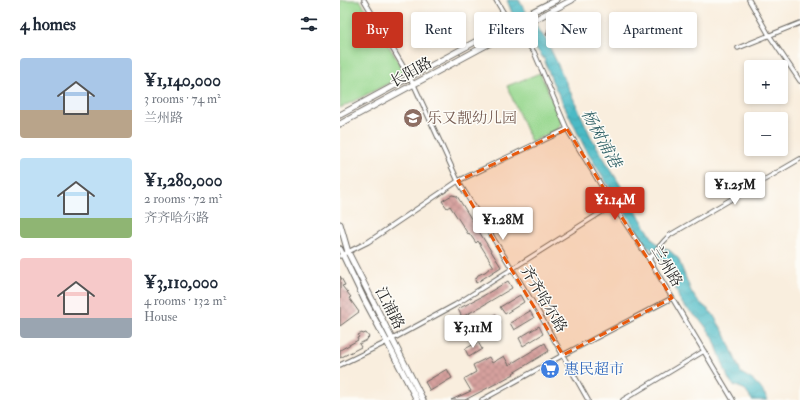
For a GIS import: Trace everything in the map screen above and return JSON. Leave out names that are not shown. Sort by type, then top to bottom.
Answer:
[{"type":"main road","name":"长阳路","points":[[532,12],[556,0]]},
{"type":"main road","name":"长阳路","points":[[538,18],[572,0]]},
{"type":"main road","name":"长阳路","points":[[340,115],[474,42]]},
{"type":"main road","name":"长阳路","points":[[340,124],[481,48]]},
{"type":"main road","name":"江浦路","points":[[340,224],[348,252],[417,400]]},
{"type":"main road","name":"江浦路","points":[[340,249],[341,255],[364,300],[390,340],[423,400]]},
{"type":"street","name":"齐齐哈尔路","points":[[364,0],[414,84],[458,181],[564,355],[588,400]]},
{"type":"street","name":"兰州路","points":[[496,0],[503,12]]},
{"type":"street","points":[[749,0],[769,35],[800,81]]},
{"type":"street","points":[[738,48],[800,23]]},
{"type":"street","name":"兰州路","points":[[531,48],[534,52],[567,128],[613,205],[649,258],[733,400]]},
{"type":"street","points":[[341,255],[368,242],[458,181],[567,128]]},
{"type":"street","points":[[649,258],[670,235],[800,158]]},
{"type":"street","points":[[340,365],[455,305],[613,205]]},
{"type":"street","points":[[482,400],[672,298]]},
{"type":"street","points":[[623,400],[704,351]]},
{"type":"highlighted area","points":[[567,129],[672,298],[563,355],[458,181]]},
{"type":"green space","points":[[340,0],[360,0],[367,12],[352,12],[352,48],[390,48],[403,69],[403,76],[340,108]]},
{"type":"green space","points":[[540,73],[562,122],[558,129],[531,142],[507,86]]},
{"type":"water","name":"杨树浦港","points":[[507,0],[519,0],[527,12],[512,12]]},
{"type":"water","name":"杨树浦港","points":[[538,28],[546,40],[546,48],[550,48],[591,137],[654,241],[669,250],[678,258],[691,291],[696,299],[712,313],[725,334],[741,373],[757,384],[768,400],[752,400],[744,389],[733,385],[728,378],[713,337],[702,322],[684,306],[679,298],[669,269],[657,254],[645,244],[586,150],[552,81],[544,59],[536,48],[538,48]]},
{"type":"building","points":[[452,195],[457,196],[501,267],[476,283],[475,280],[478,275],[491,267],[494,267],[478,241],[476,243],[469,233],[468,234],[450,206],[447,208],[442,201]]},
{"type":"building","points":[[340,276],[345,285],[342,286],[351,297],[349,298],[359,312],[340,326]]},
{"type":"building","points":[[508,281],[512,288],[462,317],[458,309]]},
{"type":"building","points":[[520,295],[524,302],[505,314],[500,307]]},
{"type":"building","points":[[530,311],[534,318],[514,330],[510,323]]},
{"type":"building","points":[[496,314],[501,323],[479,335],[474,326]]},
{"type":"building","points":[[539,326],[543,334],[523,346],[519,338]]},
{"type":"building","points":[[366,333],[369,337],[367,340],[359,344],[361,347],[340,358],[340,350],[358,340],[358,335]]},
{"type":"building","points":[[478,342],[482,349],[469,357],[465,349]]},
{"type":"building","points":[[545,343],[549,351],[513,373],[514,374],[465,400],[451,400],[471,391],[464,379],[476,372],[473,365],[489,357],[492,363],[504,356],[509,365]]},
{"type":"building","points":[[447,369],[452,378],[430,391],[425,382]]},
{"type":"place","name":"乐又靓幼儿园","points":[[413,118]]},
{"type":"place","name":"惠民超市","points":[[550,369]]}]
